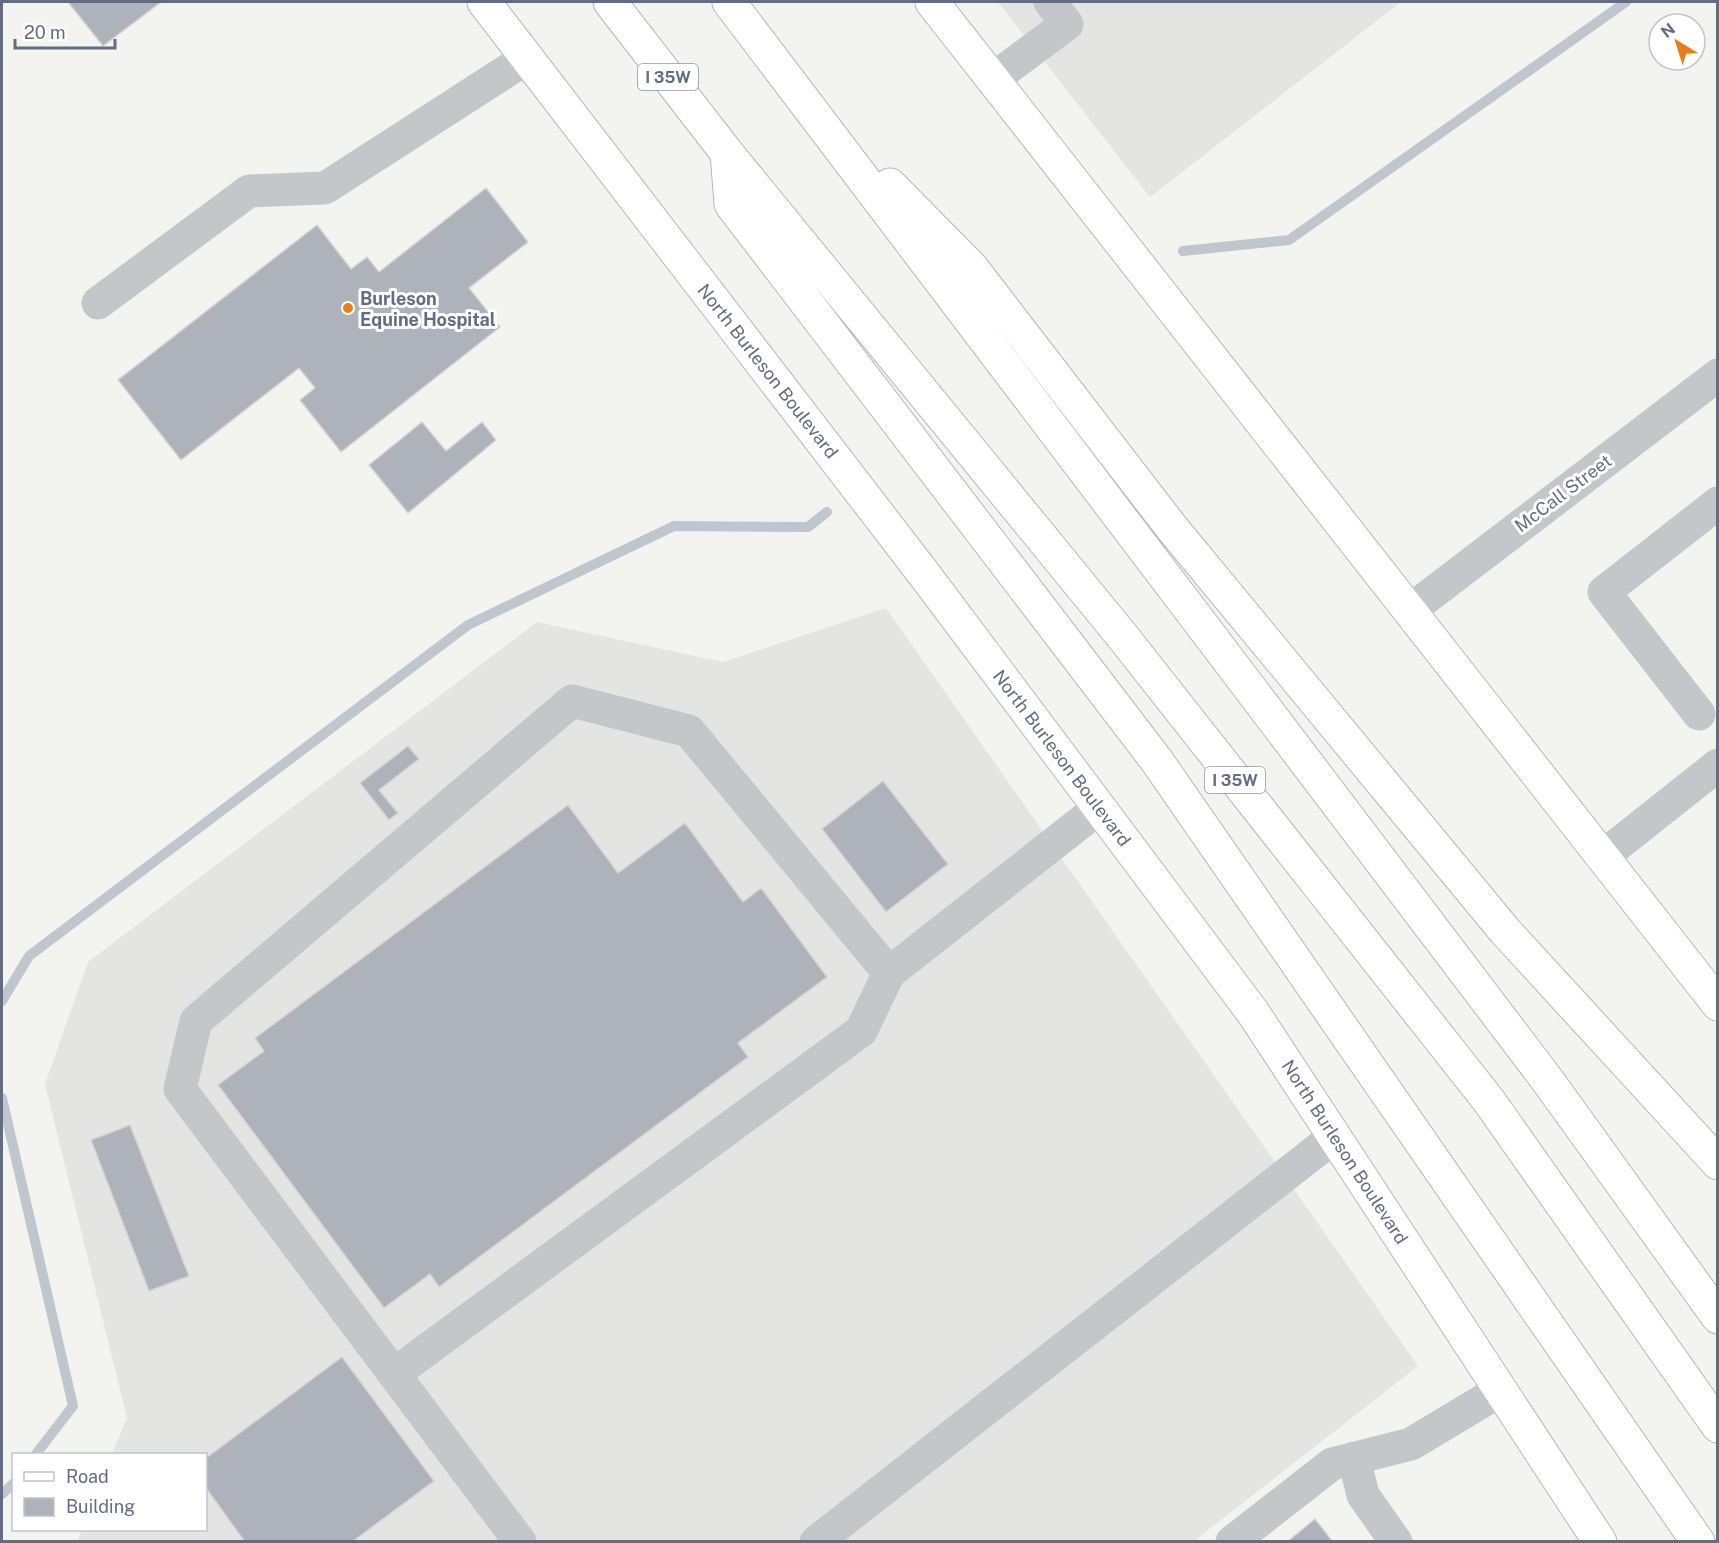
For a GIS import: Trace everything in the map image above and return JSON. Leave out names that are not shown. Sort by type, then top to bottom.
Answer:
[{"type":"main road","name":"North Burleson Boulevard","points":[[484,2],[927,578],[1254,1014],[1600,1542]]},
{"type":"main road","name":"I 35W","points":[[610,2],[727,153],[1123,638],[1481,1092],[1718,1426]]},
{"type":"main road","points":[[729,2],[1541,1072],[1718,1317]]},
{"type":"main road","points":[[932,2],[1718,1004]]},
{"type":"main road","points":[[799,94],[971,267],[1172,528],[1505,931],[1718,1162]]},
{"type":"main road","points":[[727,153],[731,204],[1157,761],[1698,1542]]},
{"type":"street","points":[[993,80],[1067,24],[1050,2]]},
{"type":"street","points":[[98,303],[249,191],[325,188],[527,58]]},
{"type":"street","name":"McCall Street","points":[[1409,610],[1718,375]]},
{"type":"street","points":[[1699,714],[1604,592],[1718,503]]},
{"type":"street","points":[[520,1542],[180,1089],[196,1021],[572,701],[689,731],[889,973]]},
{"type":"street","points":[[1602,857],[1718,765]]},
{"type":"street","points":[[394,1374],[861,1031],[889,973],[1099,808]]},
{"type":"street","points":[[816,1542],[1334,1137]]},
{"type":"street","points":[[1232,1542],[1332,1464],[1411,1444],[1501,1390]]},
{"type":"street","points":[[1354,1458],[1363,1495],[1396,1542]]},
{"type":"shaded area","points":[[998,2],[1401,2],[1150,197]]},
{"type":"shaded area","points":[[886,608],[1418,1366],[1194,1541],[77,1541],[82,1531],[207,1531],[207,1453],[112,1453],[127,1418],[45,1084],[88,962],[537,622],[723,662]]},
{"type":"building","points":[[68,2],[161,2],[103,46]]},
{"type":"building","name":"Burleson Equine Hospital","points":[[486,188],[528,242],[469,288],[500,327],[341,452],[300,400],[315,388],[299,368],[181,460],[118,380],[317,225],[351,269],[367,257],[379,272]]},
{"type":"building","points":[[422,422],[446,451],[482,422],[496,440],[408,513],[369,465]]},
{"type":"building","points":[[408,746],[419,759],[379,790],[398,813],[389,820],[360,783]]},
{"type":"building","points":[[883,781],[948,864],[886,912],[822,829]]},
{"type":"building","points":[[568,805],[618,873],[685,823],[743,902],[761,888],[827,977],[738,1043],[748,1057],[439,1287],[430,1274],[384,1308],[218,1085],[264,1051],[255,1038]]},
{"type":"building","points":[[130,1125],[189,1276],[149,1291],[91,1140]]},
{"type":"building","points":[[342,1357],[434,1481],[352,1542],[245,1542],[207,1489],[207,1457]]},
{"type":"building","points":[[1315,1519],[1333,1542],[1287,1542]]},
{"type":"waterway","points":[[1183,251],[1289,240],[1626,2]]},
{"type":"waterway","points":[[2,1001],[29,956],[468,625],[674,526],[808,527],[827,512]]},
{"type":"waterway","points":[[2,1098],[73,1406],[37,1453]]},
{"type":"waterway","points":[[2,1494],[12,1485]]},
{"type":"place","name":"Burleson Equine Hospital","points":[[348,308]]}]
